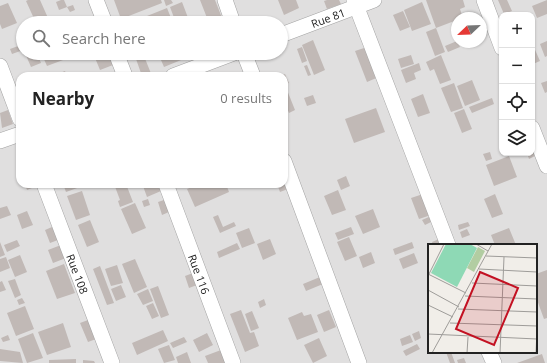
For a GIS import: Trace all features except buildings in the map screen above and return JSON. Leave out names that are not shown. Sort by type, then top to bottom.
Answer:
[{"type":"street","points":[[96,0],[102,16]]},
{"type":"street","points":[[225,0],[231,16]]},
{"type":"street","name":"Rue 81","points":[[288,32],[355,3],[374,0]]},
{"type":"street","points":[[484,0],[499,40]]},
{"type":"street","points":[[355,3],[448,244]]},
{"type":"street","points":[[119,60],[123,72]]},
{"type":"street","points":[[184,72],[215,60]]},
{"type":"street","points":[[247,60],[251,72]]},
{"type":"street","points":[[0,66],[16,108]]},
{"type":"street","points":[[0,141],[16,135]]},
{"type":"street","points":[[535,136],[547,166]]},
{"type":"street","points":[[288,172],[359,363]]},
{"type":"street","name":"Rue 108","points":[[46,188],[112,363]]},
{"type":"street","name":"Rue 116","points":[[167,188],[233,363]]},
{"type":"street","points":[[489,353],[494,363]]},
{"type":"shaded area","points":[[0,0],[547,0],[547,363],[0,363]]}]
